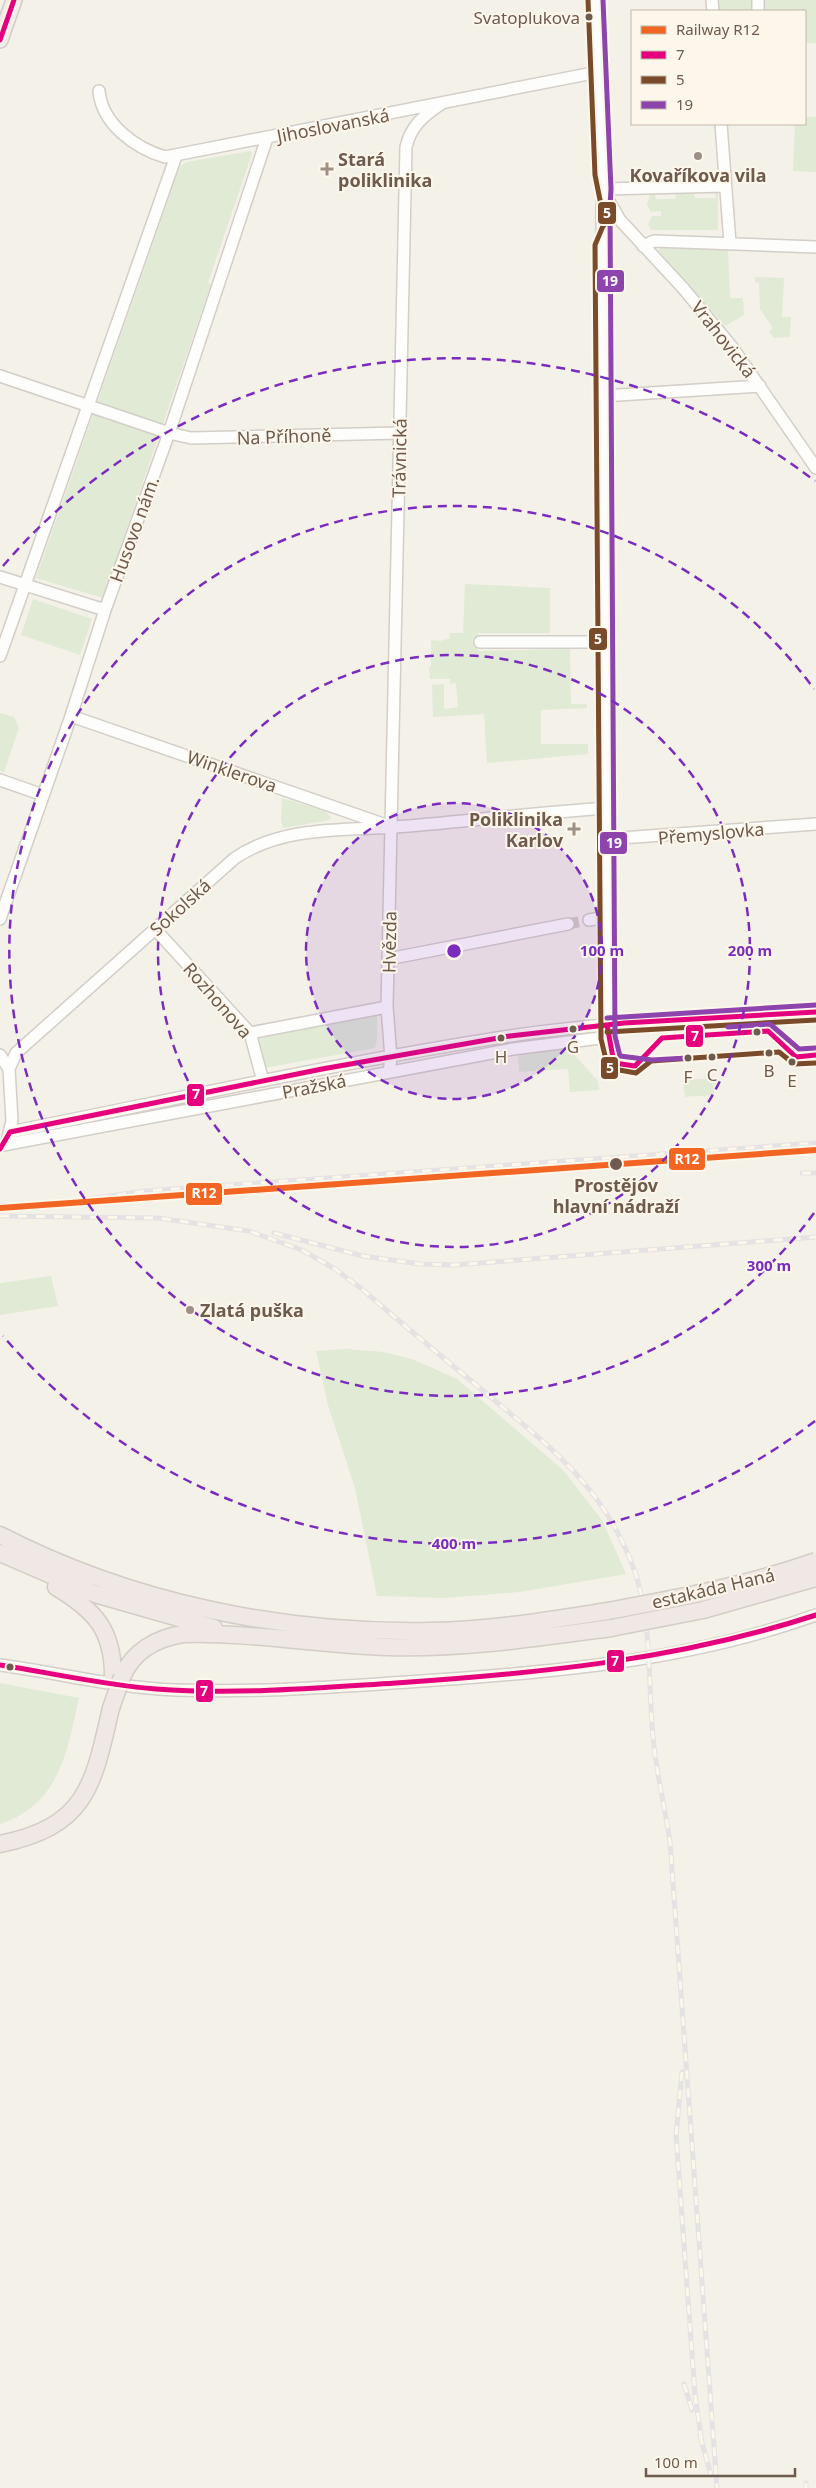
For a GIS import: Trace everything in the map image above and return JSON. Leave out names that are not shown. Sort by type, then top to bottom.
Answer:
[{"type":"highway","name":"estakáda Haná","points":[[0,1534],[99,1579],[155,1596],[205,1609],[282,1623],[344,1630],[433,1631],[519,1624],[608,1611],[698,1595],[759,1579],[816,1560]]},
{"type":"highway","points":[[0,1553],[95,1594],[123,1603],[203,1625],[278,1639]]},
{"type":"highway","points":[[0,1844],[43,1832],[66,1818],[79,1803],[95,1773],[118,1676],[110,1644],[102,1626],[93,1614],[74,1598],[16,1561]]},
{"type":"highway","name":"estakáda Haná","points":[[278,1639],[352,1645],[436,1647],[522,1641],[610,1628],[703,1610],[816,1578]]},
{"type":"highway","points":[[118,1676],[137,1655],[151,1644],[168,1637],[192,1634],[278,1639]]},
{"type":"main road","points":[[0,40],[14,0]]},
{"type":"street","points":[[594,0],[604,189],[602,245],[608,1031]]},
{"type":"street","name":"Jihoslovanská","points":[[99,91],[105,114],[112,124],[156,154],[176,156],[598,72]]},
{"type":"street","name":"Trávnická","points":[[392,827],[406,147],[409,134],[421,117],[441,104]]},
{"type":"street","points":[[721,125],[730,242]]},
{"type":"street","name":"Husovo nám.","points":[[0,919],[71,716],[105,610],[169,433],[267,138]]},
{"type":"street","points":[[0,656],[176,156]]},
{"type":"street","points":[[604,189],[725,186]]},
{"type":"street","points":[[602,245],[609,230],[620,220],[604,189]]},
{"type":"street","name":"Vrahovická","points":[[620,220],[697,304],[760,386],[816,468]]},
{"type":"street","points":[[643,246],[654,241],[730,242],[816,247]]},
{"type":"street","name":"Na Příhoně","points":[[0,376],[169,433],[199,438],[399,433]]},
{"type":"street","points":[[603,396],[760,386]]},
{"type":"street","points":[[0,577],[105,610]]},
{"type":"street","points":[[480,642],[606,642]]},
{"type":"street","name":"Winklerova","points":[[71,716],[392,827]]},
{"type":"street","points":[[0,780],[43,795]]},
{"type":"street","name":"Sokolská","points":[[9,1068],[16,1053],[235,858],[254,846],[273,840],[306,834],[606,808]]},
{"type":"street","name":"Přemyslovka","points":[[607,839],[816,824]]},
{"type":"street","name":"Hvězda","points":[[390,1072],[391,1058],[387,1007],[392,827]]},
{"type":"street","points":[[590,920],[607,917]]},
{"type":"street","points":[[388,959],[568,924]]},
{"type":"street","name":"Rozhonova","points":[[155,929],[250,1033],[263,1081]]},
{"type":"street","points":[[250,1033],[387,1007]]},
{"type":"street","points":[[390,1072],[402,1062],[427,1051],[510,1036],[608,1031],[816,1012]]},
{"type":"street","name":"Pražská","points":[[2,1147],[608,1031]]},
{"type":"street","points":[[510,1036],[513,1049]]},
{"type":"street","name":"Pražská","points":[[10,1132],[263,1081],[427,1051]]},
{"type":"street","points":[[0,1055],[9,1068],[12,1121],[10,1132],[2,1147]]},
{"type":"street","points":[[0,1665],[110,1683],[176,1690],[286,1689],[376,1684],[474,1678],[621,1662],[759,1634],[816,1616]]},
{"type":"green space","points":[[718,0],[754,0],[754,10],[719,10]]},
{"type":"green space","points":[[765,0],[816,0],[816,43],[806,43],[806,10],[765,10]]},
{"type":"green space","points":[[806,117],[816,117],[816,172],[793,171],[795,125],[806,125]]},
{"type":"green space","points":[[251,151],[252,154],[208,283],[211,284],[103,598],[36,578],[180,166],[187,162]]},
{"type":"green space","points":[[675,191],[693,191],[695,198],[716,198],[714,191],[718,191],[718,230],[651,230],[648,224],[652,216],[661,216],[661,211],[651,212],[647,205],[651,192],[654,192],[656,199],[676,199]]},
{"type":"green space","points":[[662,246],[728,248],[730,298],[743,298],[744,315],[725,326],[658,250]]},
{"type":"green space","points":[[755,277],[784,278],[782,317],[791,317],[790,337],[774,338],[769,332],[773,328],[760,309],[759,282],[755,283]]},
{"type":"green space","points":[[465,584],[550,588],[550,633],[478,633],[478,651],[570,649],[571,704],[587,704],[587,708],[541,710],[541,744],[588,744],[588,754],[487,763],[484,714],[433,717],[432,685],[444,684],[444,709],[458,707],[456,683],[450,684],[450,679],[430,679],[429,667],[431,667],[431,640],[442,641],[449,639],[450,633],[463,633]]},
{"type":"green space","points":[[33,599],[92,619],[80,655],[21,635]]},
{"type":"green space","points":[[0,713],[14,717],[19,728],[4,772],[0,771]]},
{"type":"green space","points":[[282,798],[325,811],[331,817],[329,820],[284,828],[281,821]]},
{"type":"green space","points":[[377,1015],[377,1040],[375,1048],[264,1068],[258,1036]]},
{"type":"green space","points":[[560,1050],[571,1051],[598,1081],[599,1090],[570,1092],[568,1069],[519,1072],[518,1057],[520,1054]]},
{"type":"green space","points":[[713,1078],[714,1095],[685,1097],[683,1080]]},
{"type":"green space","points":[[51,1276],[58,1306],[0,1315],[0,1283]]},
{"type":"green space","points":[[347,1349],[383,1352],[412,1359],[457,1379],[563,1470],[602,1520],[626,1574],[519,1592],[445,1598],[377,1596],[355,1488],[328,1405],[316,1351]]},
{"type":"green space","points":[[0,1683],[79,1698],[65,1756],[58,1774],[48,1790],[36,1803],[20,1815],[0,1824]]},
{"type":"tunnel","points":[[568,924],[589,920]]},
{"type":"railway","points":[[46,1205],[145,1191],[816,1143]]},
{"type":"railway","points":[[802,1173],[816,1173]]},
{"type":"railway","points":[[0,1216],[158,1218],[249,1231],[302,1250],[335,1269],[362,1289],[556,1453],[594,1495],[610,1519],[624,1545],[636,1575],[645,1615],[654,1750],[670,1842],[717,2488]]},
{"type":"railway","points":[[274,1233],[363,1256],[420,1264],[454,1265],[816,1237]]},
{"type":"railway","points":[[682,2072],[676,2135],[695,2395],[702,2443]]},
{"type":"railway","points":[[684,2384],[692,2410]]},
{"type":"railway","points":[[700,2436],[711,2475]]},
{"type":"railway","points":[[806,2483],[806,2488]]},
{"type":"rail line","name":"R12","points":[[0,1208],[816,1150]]},
{"type":"transit line","name":"7","points":[[0,40],[14,0]]},
{"type":"transit line","name":"5","points":[[588,0],[595,175],[600,200],[610,219],[603,226],[595,245],[601,1039],[608,1068],[636,1073],[651,1061],[779,1052],[794,1064],[816,1063]]},
{"type":"transit line","name":"19","points":[[603,0],[611,189],[615,1036],[620,1056],[652,1060],[687,1058]]},
{"type":"transit line","name":"19","points":[[607,1018],[816,1005]]},
{"type":"transit line","name":"7","points":[[0,1149],[10,1132],[322,1069],[510,1036],[624,1023],[816,1012]]},
{"type":"transit line","name":"5","points":[[607,1032],[816,1020]]},
{"type":"transit line","name":"19","points":[[728,1027],[770,1024],[799,1049],[815,1048]]},
{"type":"transit line","name":"7","points":[[607,1025],[614,1063],[635,1066],[662,1038],[768,1031],[796,1057],[816,1055]]},
{"type":"transit line","name":"7","points":[[0,1665],[97,1682],[186,1691],[246,1691],[336,1687],[450,1679],[608,1662],[712,1643],[816,1615]]},
{"type":"place","name":"Svatoplukova","points":[[589,17]]},
{"type":"place","name":"Kovaříkova vila","points":[[698,156]]},
{"type":"place","name":"Stará poliklinika","points":[[327,169]]},
{"type":"place","name":"Poliklinika Karlov","points":[[574,829]]},
{"type":"place","name":"G","points":[[573,1029]]},
{"type":"place","name":"H","points":[[501,1038]]},
{"type":"place","name":"B","points":[[769,1053]]},
{"type":"place","name":"C","points":[[712,1057]]},
{"type":"place","name":"F","points":[[688,1058]]},
{"type":"place","name":"E","points":[[792,1062]]},
{"type":"place","name":"Prostějov hlavní nádraží","points":[[616,1164]]},
{"type":"place","name":"Zlatá puška","points":[[190,1310]]}]
